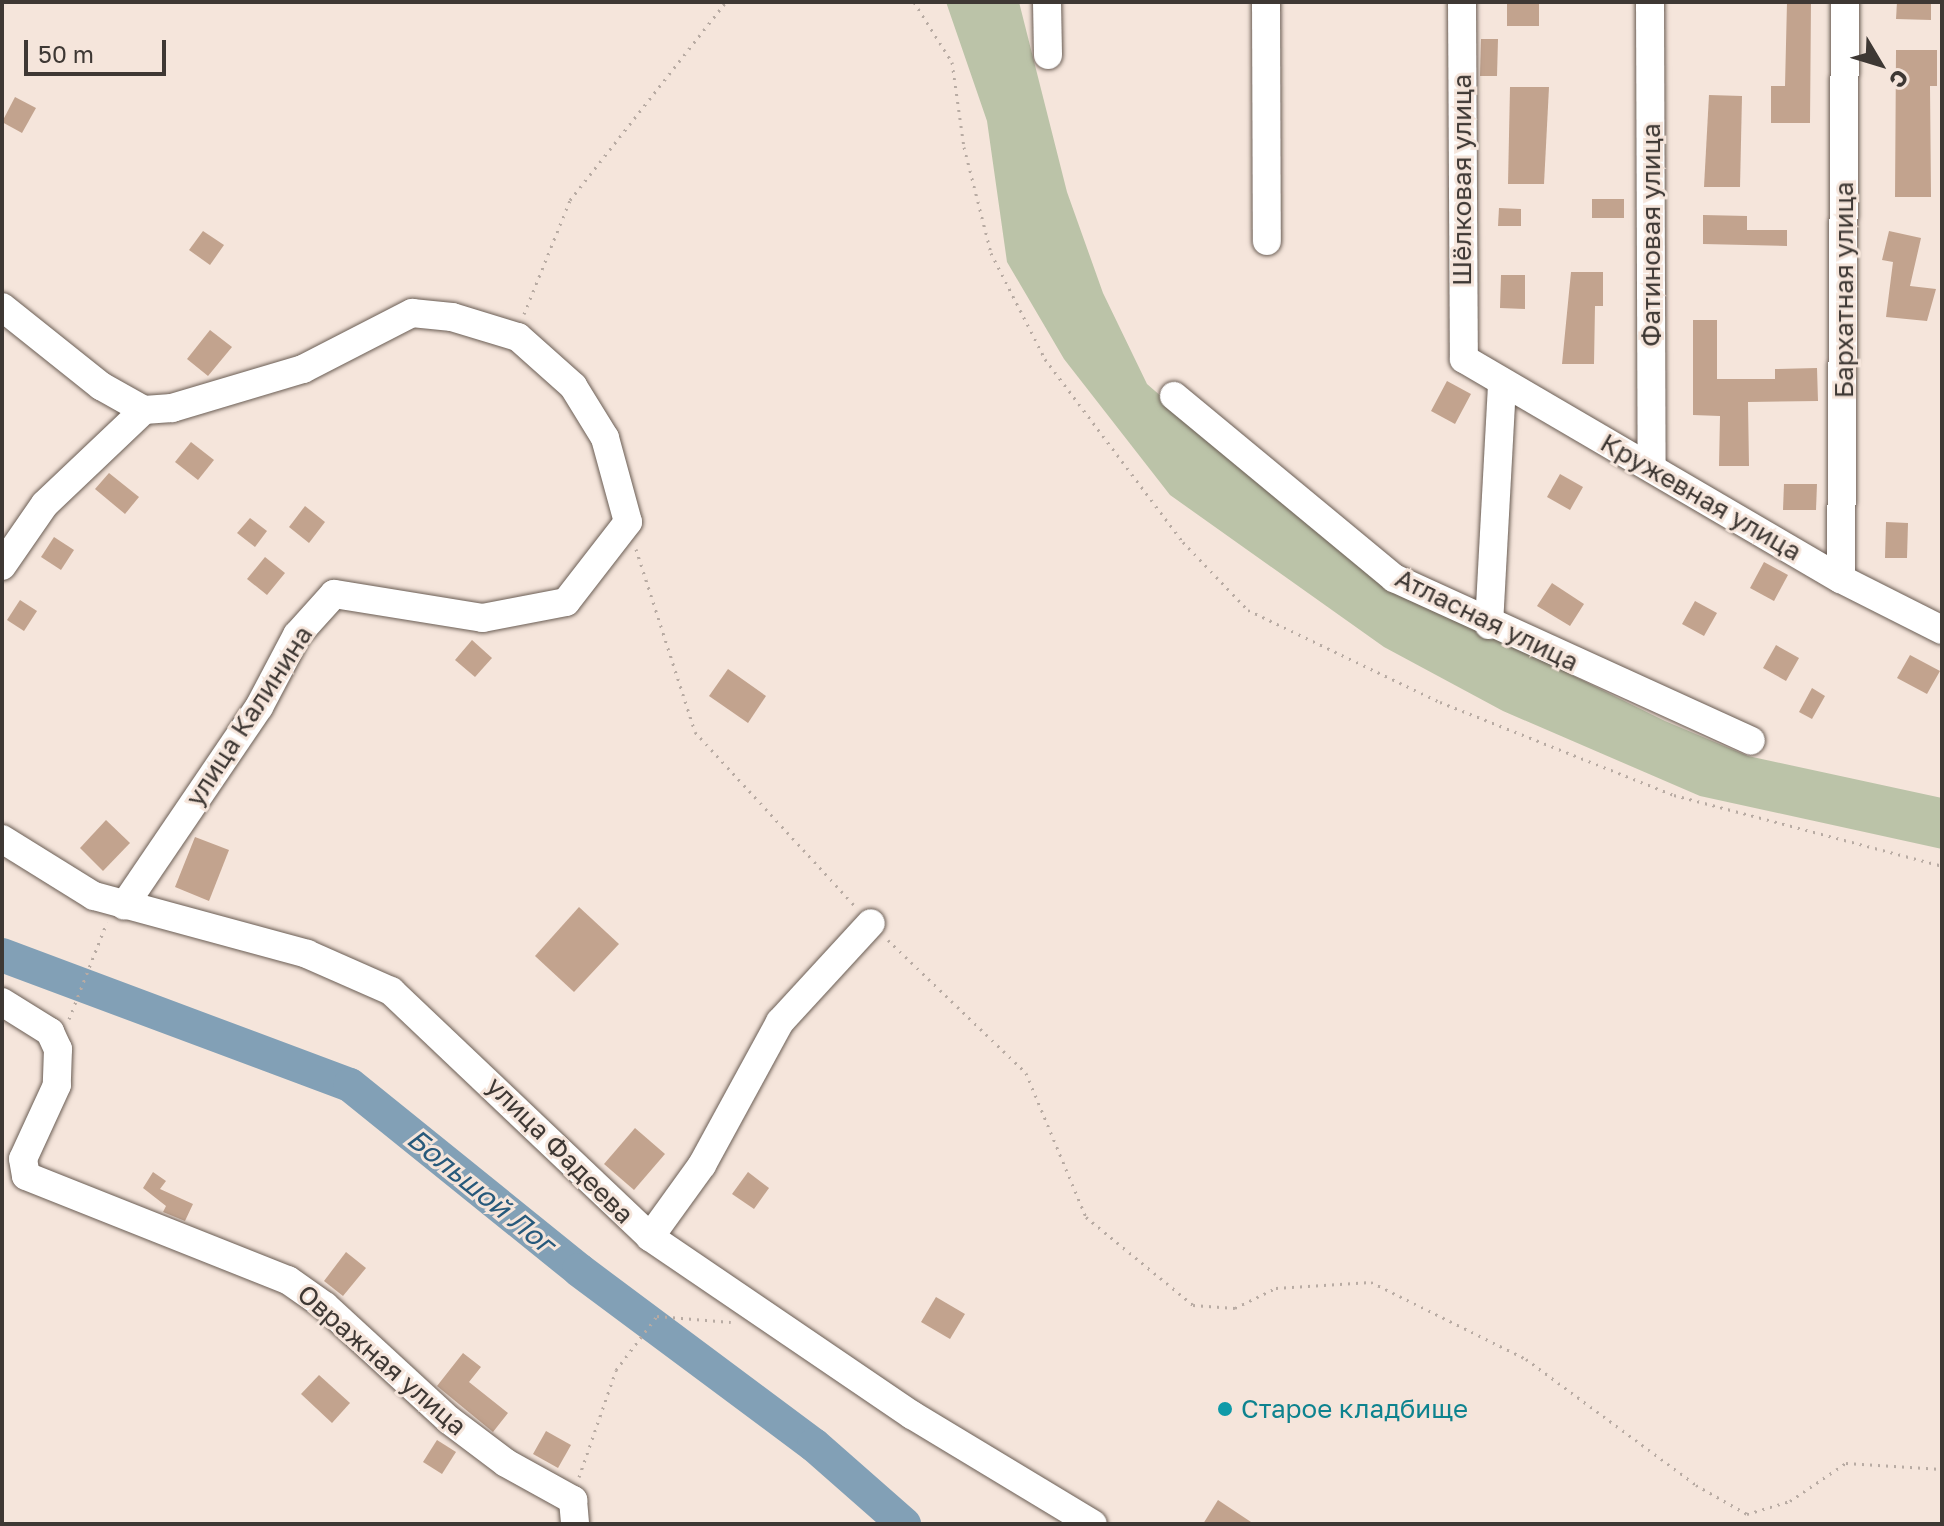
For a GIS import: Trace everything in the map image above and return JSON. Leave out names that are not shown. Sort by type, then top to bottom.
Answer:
[{"type":"street","points":[[1047,2],[1048,55]]},
{"type":"street","points":[[1266,2],[1267,241]]},
{"type":"street","name":"Шёлковая улица","points":[[1462,2],[1464,359]]},
{"type":"street","name":"Фатиновая улица","points":[[1650,2],[1652,467]]},
{"type":"street","name":"Бархатная улица","points":[[1841,579],[1845,2]]},
{"type":"street","points":[[2,307],[101,386],[144,410],[172,408],[303,369],[412,313],[452,317],[518,337],[573,386],[605,438],[628,522]]},
{"type":"street","name":"Кружевная улица","points":[[1464,359],[1502,384],[1652,467],[1841,579],[1942,630]]},
{"type":"street","points":[[1489,625],[1502,384]]},
{"type":"street","name":"Атласная улица","points":[[1174,396],[1394,578],[1489,625],[1751,741]]},
{"type":"street","points":[[2,566],[45,504],[144,410]]},
{"type":"street","name":"улица Калинина","points":[[120,904],[259,707],[297,635],[334,594],[483,618],[566,602],[628,522]]},
{"type":"street","name":"улица Фадеева","points":[[2,839],[68,884],[120,904],[307,954],[391,991],[650,1237],[768,1321],[1093,1524]]},
{"type":"street","points":[[650,1237],[702,1165],[780,1022],[871,923]]},
{"type":"street","points":[[2,1002],[60,1023]]},
{"type":"street","name":"Овражная улица","points":[[60,1023],[60,1068],[23,1159],[26,1176],[288,1280],[325,1306],[449,1420],[574,1512]]},
{"type":"path","points":[[518,337],[570,200],[726,2]]},
{"type":"path","points":[[628,522],[695,732],[871,923],[1026,1073],[1086,1217],[1193,1305],[1235,1308],[1276,1288],[1371,1282],[1526,1359],[1696,1485],[1747,1514],[1790,1501],[1846,1463],[1942,1469]]},
{"type":"path","points":[[60,1023],[120,904]]},
{"type":"path","points":[[574,1512],[594,1419],[616,1370],[657,1316],[689,1322],[768,1321]]},
{"type":"green space","points":[[946,2],[1019,2],[1067,192],[1103,293],[1147,384],[1253,476],[1446,613],[1665,721],[1748,756],[1942,798],[1942,849],[1700,796],[1503,711],[1384,647],[1170,495],[1064,359],[1007,262],[987,121]]},
{"type":"building","points":[[1507,2],[1539,2],[1539,26],[1507,26]]},
{"type":"building","points":[[1787,2],[1811,2],[1810,123],[1771,123],[1771,86],[1785,86]]},
{"type":"building","points":[[1897,2],[1931,2],[1931,20],[1896,19]]},
{"type":"building","points":[[1481,39],[1498,39],[1497,76],[1480,76]]},
{"type":"building","points":[[1896,50],[1937,50],[1937,86],[1930,86],[1931,197],[1895,197]]},
{"type":"building","points":[[1510,87],[1549,87],[1544,184],[1508,184]]},
{"type":"building","points":[[1709,95],[1742,96],[1740,187],[1704,187]]},
{"type":"building","points":[[15,97],[36,108],[22,133],[2,122]]},
{"type":"building","points":[[1592,199],[1624,199],[1624,218],[1592,218]]},
{"type":"building","points":[[1499,208],[1521,209],[1521,226],[1498,226]]},
{"type":"building","points":[[1703,215],[1747,216],[1747,230],[1787,230],[1787,246],[1703,244]]},
{"type":"building","points":[[203,231],[224,245],[210,265],[189,250]]},
{"type":"building","points":[[1889,231],[1921,238],[1910,286],[1936,289],[1927,321],[1886,317],[1893,262],[1882,260]]},
{"type":"building","points":[[1571,272],[1603,272],[1603,306],[1595,306],[1594,364],[1562,364]]},
{"type":"building","points":[[1501,275],[1525,275],[1525,309],[1500,308]]},
{"type":"building","points":[[1693,320],[1717,320],[1717,379],[1775,379],[1775,369],[1817,368],[1818,401],[1748,402],[1749,466],[1719,466],[1720,416],[1693,415]]},
{"type":"building","points":[[210,330],[232,347],[208,376],[187,359]]},
{"type":"building","points":[[1447,381],[1471,394],[1455,424],[1431,411]]},
{"type":"building","points":[[191,442],[214,460],[198,480],[175,462]]},
{"type":"building","points":[[109,473],[139,497],[125,514],[95,489]]},
{"type":"building","points":[[1560,474],[1583,487],[1570,510],[1547,497]]},
{"type":"building","points":[[1784,484],[1817,484],[1816,510],[1783,510]]},
{"type":"building","points":[[305,506],[325,522],[309,543],[289,527]]},
{"type":"building","points":[[250,518],[267,531],[255,547],[237,533]]},
{"type":"building","points":[[1886,522],[1908,523],[1907,558],[1885,558]]},
{"type":"building","points":[[54,537],[74,550],[61,570],[41,557]]},
{"type":"building","points":[[265,557],[285,573],[267,595],[247,579]]},
{"type":"building","points":[[1764,562],[1788,575],[1774,601],[1750,588]]},
{"type":"building","points":[[1552,583],[1584,604],[1570,626],[1537,606]]},
{"type":"building","points":[[20,600],[37,611],[24,631],[7,620]]},
{"type":"building","points":[[1695,601],[1717,613],[1704,636],[1682,624]]},
{"type":"building","points":[[472,640],[492,658],[475,677],[455,660]]},
{"type":"building","points":[[1776,645],[1799,658],[1786,681],[1763,668]]},
{"type":"building","points":[[1910,655],[1940,671],[1927,694],[1897,678]]},
{"type":"building","points":[[728,669],[766,696],[748,723],[709,696]]},
{"type":"building","points":[[1812,688],[1825,696],[1812,719],[1799,712]]},
{"type":"building","points":[[106,820],[130,843],[103,871],[80,848]]},
{"type":"building","points":[[195,837],[229,850],[209,901],[175,887]]},
{"type":"building","points":[[579,907],[619,944],[574,992],[535,956]]},
{"type":"building","points":[[635,1128],[665,1154],[634,1190],[604,1164]]},
{"type":"building","points":[[153,1172],[166,1181],[160,1189],[193,1204],[185,1221],[163,1212],[166,1206],[143,1188]]},
{"type":"building","points":[[748,1172],[769,1188],[754,1209],[732,1194]]},
{"type":"building","points":[[346,1252],[366,1268],[343,1296],[324,1281]]},
{"type":"building","points":[[936,1297],[965,1314],[950,1339],[921,1322]]},
{"type":"building","points":[[463,1353],[481,1367],[469,1382],[508,1413],[493,1432],[437,1386]]},
{"type":"building","points":[[319,1375],[350,1403],[332,1423],[301,1394]]},
{"type":"building","points":[[546,1431],[571,1445],[558,1468],[533,1454]]},
{"type":"building","points":[[437,1440],[456,1452],[442,1474],[423,1462]]},
{"type":"building","points":[[1218,1500],[1254,1524],[1203,1524]]},
{"type":"waterway","name":"Большой Лог","points":[[2,955],[350,1085],[579,1270],[814,1445],[904,1524]]},
{"type":"place","name":"Старое кладбище","points":[[1225,1409]]}]
